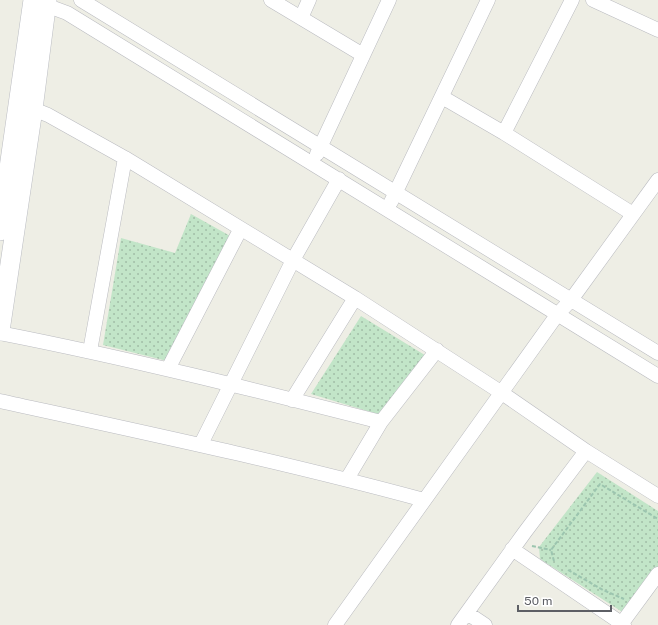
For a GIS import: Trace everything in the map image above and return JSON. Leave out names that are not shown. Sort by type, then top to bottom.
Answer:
[{"type":"street","points":[[81,0],[658,353]]},
{"type":"street","points":[[271,0],[363,55]]},
{"type":"street","points":[[301,18],[309,0]]},
{"type":"street","points":[[312,163],[389,0]]},
{"type":"street","points":[[387,209],[488,0]]},
{"type":"street","points":[[504,133],[572,0]]},
{"type":"street","points":[[593,0],[658,30]]},
{"type":"street","points":[[0,231],[10,213],[33,110],[40,1]]},
{"type":"street","points":[[40,1],[67,13],[658,376]]},
{"type":"street","points":[[40,1],[10,213],[0,332],[168,368],[381,422]]},
{"type":"street","points":[[442,97],[504,133],[633,214]]},
{"type":"street","points":[[33,110],[48,115],[125,158],[240,230],[355,298],[502,393],[586,451],[658,496]]},
{"type":"street","points":[[90,351],[125,158]]},
{"type":"street","points":[[201,444],[293,260],[338,179]]},
{"type":"street","points":[[335,625],[557,315],[571,300],[658,180]]},
{"type":"street","points":[[168,368],[240,230]]},
{"type":"street","points":[[292,400],[355,298]]},
{"type":"street","points":[[347,479],[381,422],[437,350]]},
{"type":"street","points":[[0,401],[201,444],[347,479],[424,500]]},
{"type":"street","points":[[458,625],[586,451]]},
{"type":"street","points":[[515,546],[623,624],[658,574]]},
{"type":"street","points":[[467,613],[485,625]]},
{"type":"path","points":[[551,550],[600,484],[658,519]]},
{"type":"path","points":[[515,546],[551,550]]},
{"type":"path","points":[[551,550],[554,562]]},
{"type":"path","points":[[568,570],[603,590],[630,601]]},
{"type":"green space","points":[[191,214],[232,237],[167,361],[103,345],[121,238],[175,253]]},
{"type":"green space","points":[[361,316],[428,357],[384,416],[311,394]]},
{"type":"green space","points":[[597,472],[658,511],[658,573],[627,615],[540,559],[539,547]]}]
